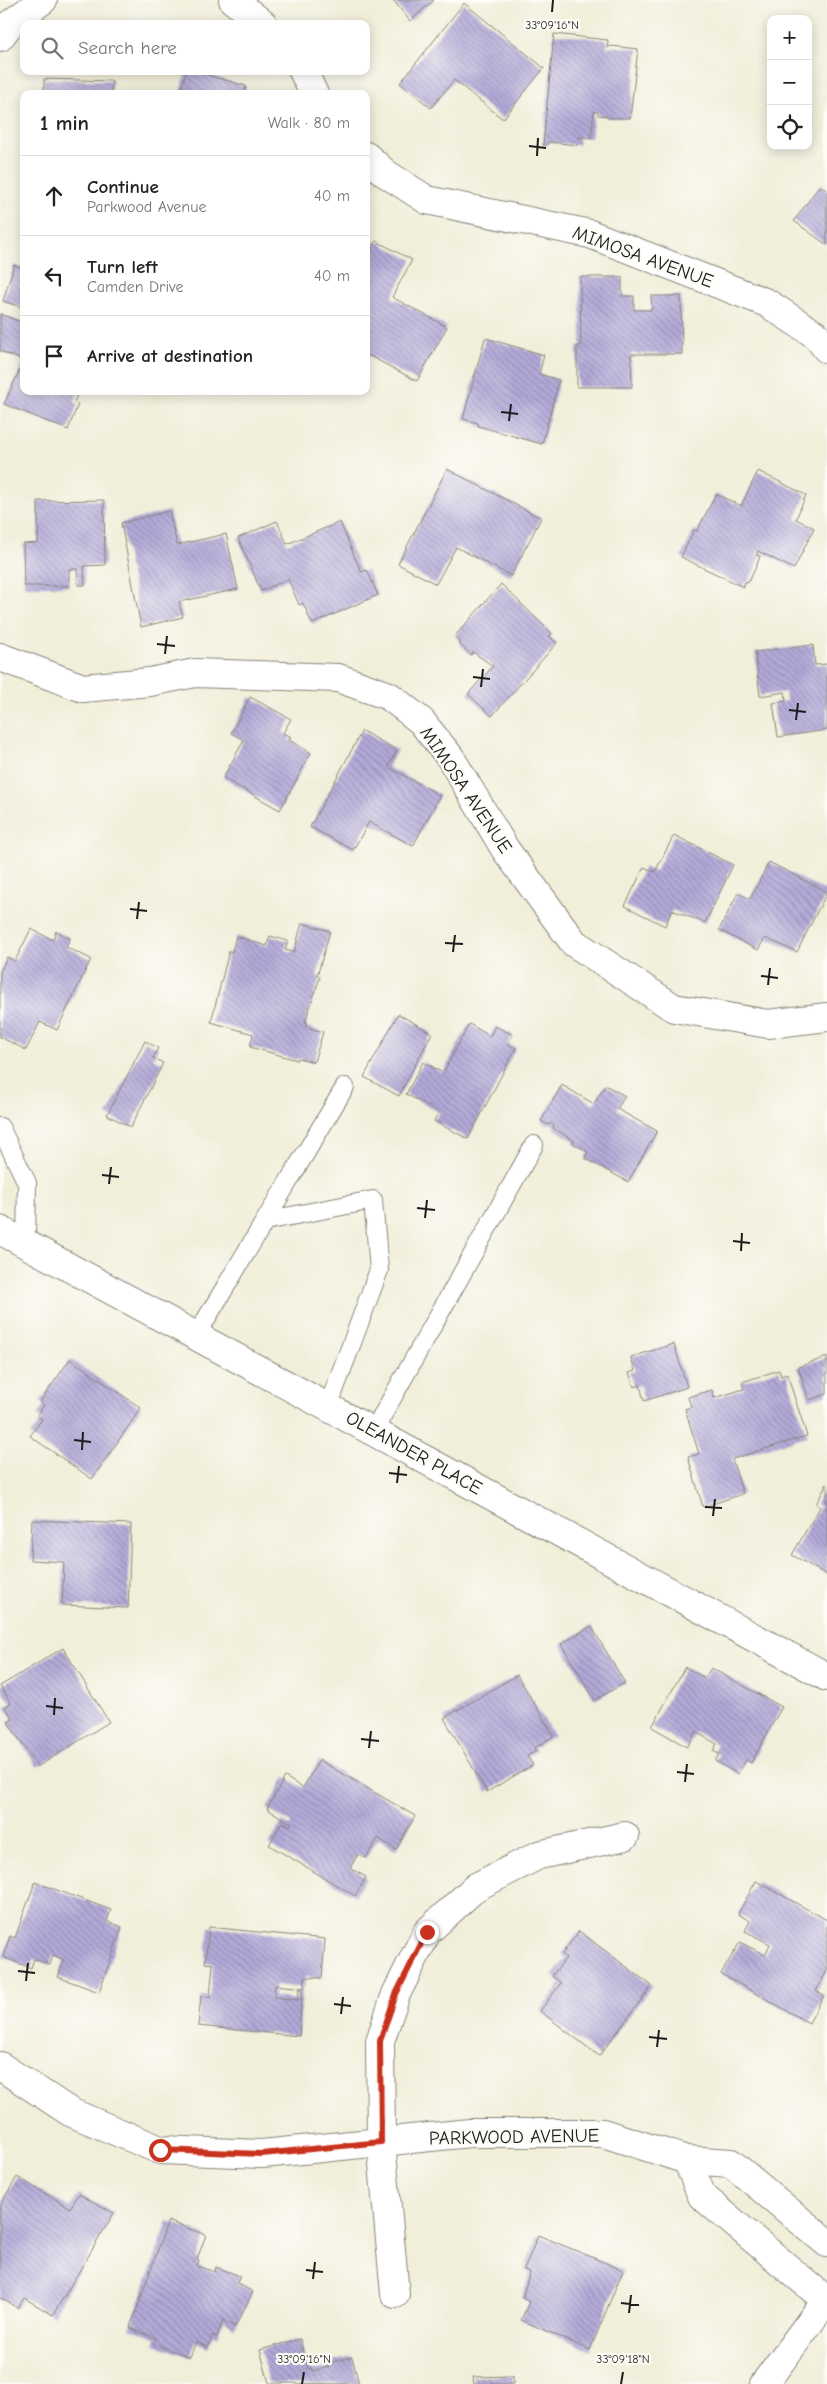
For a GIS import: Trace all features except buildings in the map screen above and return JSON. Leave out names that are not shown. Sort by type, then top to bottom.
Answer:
[{"type":"street","points":[[0,37],[8,25],[43,0]]},
{"type":"street","points":[[234,0],[258,20]]},
{"type":"street","points":[[305,75],[312,90]]},
{"type":"street","name":"MIMOSA AVENUE","points":[[370,160],[385,174],[427,200],[590,234],[767,303],[816,335],[827,349]]},
{"type":"street","name":"MIMOSA AVENUE","points":[[0,658],[83,688],[150,682],[205,674],[338,678],[390,696],[421,721],[450,757],[506,849],[574,943],[674,1008],[768,1024],[827,1017]]},
{"type":"street","name":"OLEANDER PLACE","points":[[0,1230],[827,1677]]},
{"type":"street","points":[[396,2294],[381,2142],[380,2041],[396,1994],[427,1932],[476,1887],[539,1855],[625,1836]]},
{"type":"street","name":"PARKWOOD AVENUE","points":[[0,2066],[70,2112],[160,2150],[262,2154],[470,2133],[603,2133],[687,2160],[731,2163],[827,2243]]},
{"type":"street","points":[[687,2160],[702,2196],[827,2300],[764,2384]]},
{"type":"lane","points":[[196,1336],[346,1087]]},
{"type":"lane","points":[[0,1127],[27,1183],[26,1244]]},
{"type":"lane","points":[[373,1432],[534,1145]]},
{"type":"lane","points":[[265,1221],[373,1200],[379,1270],[328,1407]]},
{"type":"route","points":[[160,2150],[262,2154],[381,2142],[380,2041],[396,1994],[427,1932]]}]
